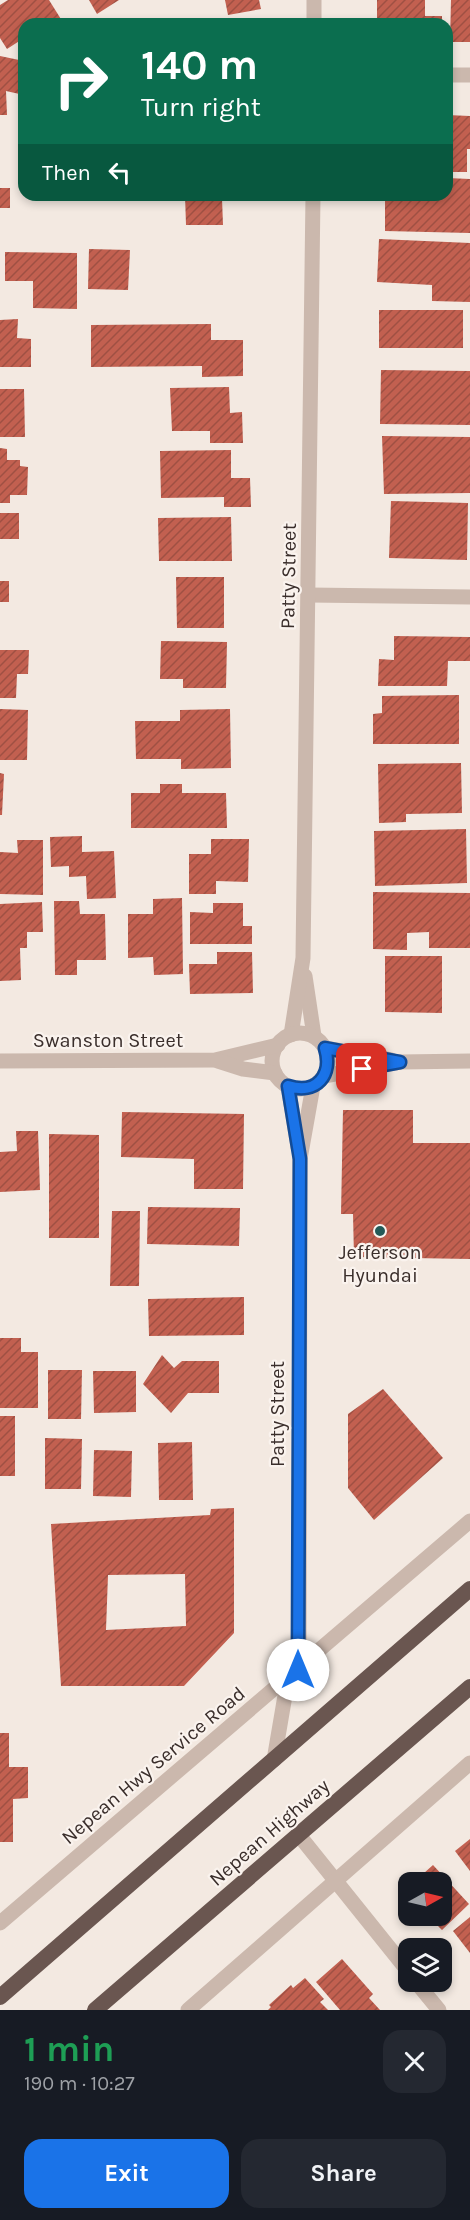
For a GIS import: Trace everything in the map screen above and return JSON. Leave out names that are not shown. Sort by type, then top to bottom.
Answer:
[{"type":"highway","points":[[0,1996],[470,1589]]},
{"type":"highway","name":"Nepean Highway","points":[[95,2010],[470,1687]]},
{"type":"street","points":[[314,0],[314,18]]},
{"type":"street","points":[[453,75],[470,75]]},
{"type":"street","name":"Patty Street","points":[[291,1035],[303,958],[313,201]]},
{"type":"street","points":[[309,595],[470,597]]},
{"type":"street","name":"Patty Street","points":[[303,958],[314,1036]]},
{"type":"street","points":[[319,1081],[328,1066],[325,1048],[314,1036],[299,1033],[291,1035],[278,1045],[273,1058],[275,1073],[288,1086],[305,1089],[319,1081],[400,1062]]},
{"type":"street","name":"Swanston Street","points":[[0,1061],[215,1060],[278,1045]]},
{"type":"street","points":[[325,1048],[400,1062],[470,1062]]},
{"type":"street","name":"Swanston Street","points":[[215,1060],[243,1069],[275,1073]]},
{"type":"street","name":"Patty Street","points":[[300,1159],[319,1081]]},
{"type":"street","name":"Patty Street","points":[[288,1086],[300,1159],[293,1674]]},
{"type":"street","name":"Nepean Hwy Service Road","points":[[0,1923],[470,1521]]},
{"type":"street","points":[[274,1760],[293,1674]]},
{"type":"street","points":[[188,2010],[470,1763]]},
{"type":"street","points":[[298,1834],[398,1958]]},
{"type":"street","points":[[424,1992],[439,2010]]},
{"type":"building","points":[[8,0],[49,0],[60,18],[18,18],[18,42],[7,49],[0,38],[0,5]]},
{"type":"building","points":[[89,0],[119,0],[97,14]]},
{"type":"building","points":[[225,0],[259,0],[261,9],[228,15]]},
{"type":"building","points":[[377,0],[425,0],[425,16],[442,16],[442,18],[377,18]]},
{"type":"building","points":[[451,0],[470,0],[470,42],[453,42],[453,18],[451,18]]},
{"type":"building","points":[[0,56],[18,60],[18,94],[6,91],[7,115],[0,115]]},
{"type":"building","points":[[453,115],[470,116],[467,172],[453,172]]},
{"type":"building","points":[[453,178],[470,179],[470,233],[385,231],[385,201],[453,201]]},
{"type":"building","points":[[0,188],[10,188],[10,208],[0,208]]},
{"type":"building","points":[[185,201],[222,201],[223,225],[186,225]]},
{"type":"building","points":[[379,239],[470,243],[470,302],[432,301],[432,285],[377,282]]},
{"type":"building","points":[[89,249],[130,250],[128,290],[88,289]]},
{"type":"building","points":[[5,252],[77,253],[77,309],[33,308],[33,281],[5,281]]},
{"type":"building","points":[[379,310],[463,310],[463,348],[379,348]]},
{"type":"building","points":[[18,319],[17,338],[31,339],[31,367],[0,367],[0,320]]},
{"type":"building","points":[[211,324],[211,340],[243,340],[243,376],[202,377],[202,366],[91,367],[91,325]]},
{"type":"building","points":[[381,370],[470,371],[470,425],[380,424]]},
{"type":"building","points":[[229,387],[230,413],[242,412],[243,443],[210,443],[210,431],[172,431],[170,388]]},
{"type":"building","points":[[0,389],[24,389],[25,437],[0,437]]},
{"type":"building","points":[[382,436],[470,437],[470,493],[384,494]]},
{"type":"building","points":[[0,448],[7,449],[7,460],[20,460],[20,466],[28,467],[27,495],[10,495],[10,503],[0,503]]},
{"type":"building","points":[[231,450],[231,478],[250,478],[251,507],[224,507],[224,497],[161,498],[160,451]]},
{"type":"building","points":[[391,501],[468,503],[467,560],[389,558]]},
{"type":"building","points":[[0,513],[19,513],[19,539],[0,539]]},
{"type":"building","points":[[231,517],[232,561],[159,561],[158,518]]},
{"type":"building","points":[[176,577],[224,577],[224,628],[177,628]]},
{"type":"building","points":[[0,581],[9,581],[9,602],[0,602]]},
{"type":"building","points":[[394,636],[470,637],[470,661],[448,661],[447,686],[378,686],[379,659],[394,660]]},
{"type":"building","points":[[161,641],[227,642],[226,688],[183,688],[183,679],[160,679]]},
{"type":"building","points":[[0,650],[29,650],[28,674],[17,674],[16,698],[0,698]]},
{"type":"building","points":[[459,695],[459,744],[373,744],[373,714],[382,713],[382,696]]},
{"type":"building","points":[[0,709],[28,710],[27,760],[0,760]]},
{"type":"building","points":[[230,709],[231,768],[181,769],[181,759],[136,759],[135,721],[180,721],[180,710]]},
{"type":"building","points":[[461,763],[462,813],[406,814],[406,822],[379,823],[378,764]]},
{"type":"building","points":[[0,773],[4,774],[2,815],[0,815]]},
{"type":"building","points":[[160,784],[182,784],[182,793],[226,793],[227,828],[131,828],[131,793],[160,793]]},
{"type":"building","points":[[466,829],[467,883],[375,886],[374,831]]},
{"type":"building","points":[[82,836],[82,852],[114,851],[116,898],[87,899],[86,876],[69,877],[69,866],[51,867],[50,837]]},
{"type":"building","points":[[211,839],[249,839],[248,882],[216,881],[216,894],[189,894],[189,854],[211,854]]},
{"type":"building","points":[[17,840],[43,840],[43,895],[0,894],[0,852],[18,853]]},
{"type":"building","points":[[373,892],[470,893],[470,948],[429,948],[429,932],[407,933],[407,950],[373,949]]},
{"type":"building","points":[[182,898],[183,974],[154,975],[153,957],[128,958],[128,914],[153,914],[153,899]]},
{"type":"building","points":[[54,901],[79,901],[80,914],[105,914],[106,960],[77,960],[77,975],[55,975]]},
{"type":"building","points":[[42,902],[43,932],[27,932],[27,948],[20,948],[21,980],[0,981],[0,904]]},
{"type":"building","points":[[213,903],[243,903],[243,926],[252,926],[252,944],[190,944],[190,912],[213,913]]},
{"type":"building","points":[[217,952],[252,952],[253,993],[190,994],[189,964],[217,964]]},
{"type":"building","points":[[385,956],[442,956],[442,1013],[385,1012]]},
{"type":"building","points":[[343,1110],[413,1110],[413,1143],[470,1143],[470,1259],[354,1257],[353,1214],[341,1214]]},
{"type":"building","points":[[122,1112],[244,1114],[243,1189],[194,1189],[194,1159],[121,1157]]},
{"type":"building","points":[[16,1131],[38,1131],[40,1190],[0,1192],[0,1152],[17,1151]]},
{"type":"building","points":[[49,1134],[99,1135],[99,1238],[49,1238]]},
{"type":"building","points":[[148,1207],[240,1208],[239,1246],[147,1244]]},
{"type":"building","points":[[112,1211],[140,1211],[139,1286],[110,1286]]},
{"type":"building","points":[[244,1297],[244,1335],[149,1336],[148,1299]]},
{"type":"building","points":[[0,1338],[21,1338],[21,1352],[38,1352],[38,1408],[0,1408]]},
{"type":"building","points":[[162,1355],[174,1368],[182,1361],[219,1361],[219,1393],[188,1393],[171,1413],[143,1384]]},
{"type":"building","points":[[48,1370],[82,1370],[81,1419],[48,1419]]},
{"type":"building","points":[[93,1371],[136,1371],[136,1412],[94,1413]]},
{"type":"building","points":[[383,1389],[443,1458],[374,1520],[348,1488],[348,1414]]},
{"type":"building","points":[[0,1416],[15,1416],[15,1476],[0,1476]]},
{"type":"building","points":[[45,1438],[82,1439],[81,1489],[45,1489]]},
{"type":"building","points":[[192,1442],[193,1500],[159,1500],[158,1443]]},
{"type":"building","points":[[94,1450],[132,1451],[131,1497],[93,1496]]},
{"type":"building","points":[[234,1508],[234,1633],[184,1686],[61,1686],[51,1524],[210,1515],[211,1509]],"holes":[[[185,1574],[186,1626],[106,1630],[108,1575]]]},
{"type":"building","points":[[0,1733],[9,1733],[9,1767],[28,1767],[28,1798],[13,1799],[13,1842],[0,1842]]},
{"type":"building","points":[[470,1839],[470,1871],[455,1851]]},
{"type":"building","points":[[433,1865],[439,1872],[425,1872]]},
{"type":"building","points":[[452,1886],[469,1904],[452,1920]]},
{"type":"building","points":[[470,1917],[470,1953],[453,1931]]},
{"type":"building","points":[[342,1959],[373,1994],[369,1998],[380,2010],[340,2010],[316,1982]]},
{"type":"building","points":[[305,1978],[324,1999],[320,2002],[328,2010],[268,2010],[271,2007],[269,2005],[291,1985],[293,1988]]},
{"type":"place","name":"Jefferson Hyundai","points":[[380,1231]]},
{"type":"route","points":[[298,1670],[300,1159],[288,1086],[305,1089],[321,1080],[328,1066],[325,1048],[400,1062],[362,1069]]}]
